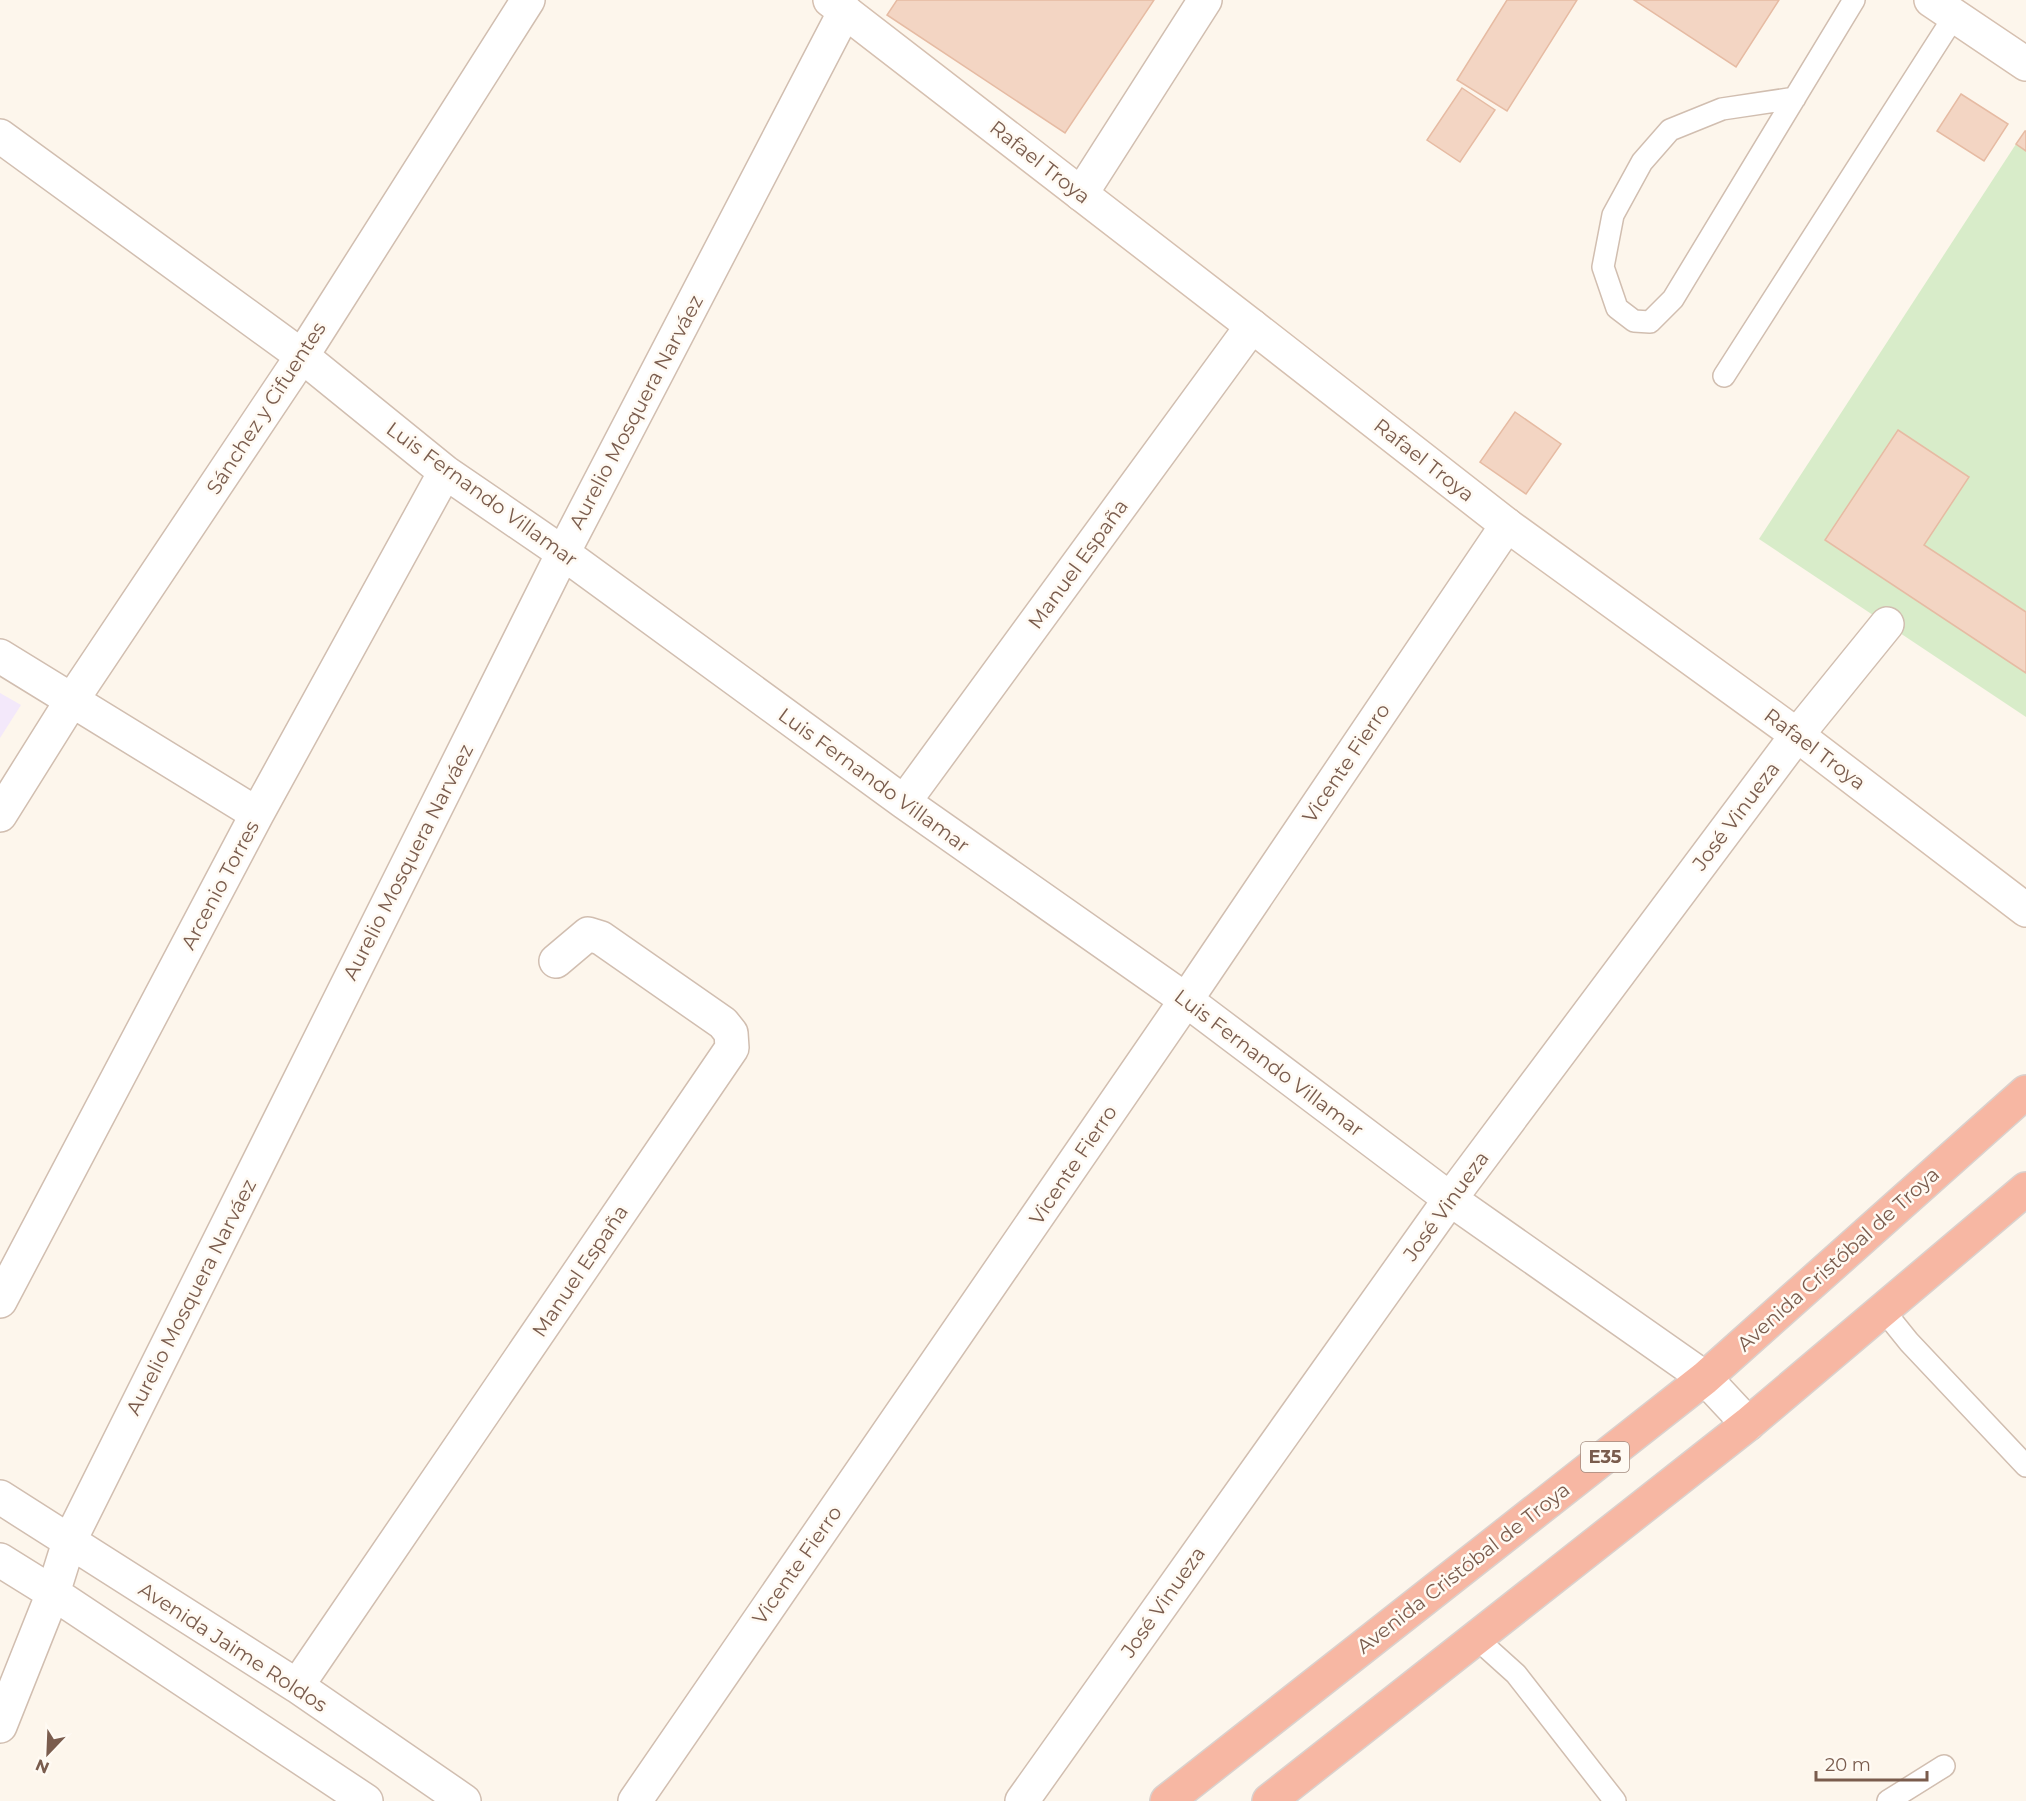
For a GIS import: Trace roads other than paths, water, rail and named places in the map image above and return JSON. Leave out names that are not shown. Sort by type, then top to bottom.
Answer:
[{"type":"highway","name":"Avenida Cristóbal de Troya","points":[[1167,1801],[1705,1378],[2026,1092]]},
{"type":"highway","points":[[1269,1801],[1748,1424],[2026,1189]]},
{"type":"street","name":"Sánchez y Cifuentes","points":[[0,815],[72,700],[302,356],[528,0]]},
{"type":"street","points":[[1082,194],[1205,0]]},
{"type":"street","name":"Rafael Troya","points":[[837,5],[1507,525],[1797,735],[2026,910]]},
{"type":"street","name":"Aurelio Mosquera Narváez","points":[[0,1726],[53,1593],[69,1542],[837,5]]},
{"type":"street","points":[[1943,8],[2026,64]]},
{"type":"street","name":"Luis Fernando Villamar","points":[[0,135],[302,356],[445,472],[563,553],[903,802],[1186,1000],[1450,1199],[1705,1378],[1748,1424]]},
{"type":"street","name":"Manuel España","points":[[903,802],[1252,326]]},
{"type":"street","name":"Arcenio Torres","points":[[0,1301],[257,814],[445,472]]},
{"type":"street","name":"Vicente Fierro","points":[[635,1801],[1186,1000],[1507,525]]},
{"type":"street","name":"José Vinueza","points":[[1022,1801],[1450,1199],[1797,735],[1887,624]]},
{"type":"street","points":[[0,656],[257,814]]},
{"type":"street","name":"Manuel España","points":[[297,1686],[732,1048],[731,1033],[723,1023],[601,938],[588,934],[556,961]]},
{"type":"street","name":"Avenida Jaime Roldos","points":[[0,1497],[297,1686],[464,1801]]},
{"type":"street","points":[[0,1560],[366,1801]]},
{"type":"lane","points":[[1795,98],[1722,109],[1670,130],[1642,162],[1613,214],[1603,267],[1617,308],[1634,321],[1650,322],[1672,299],[1795,98],[1854,0]]},
{"type":"lane","points":[[1724,376],[1943,8]]},
{"type":"lane","points":[[1884,1311],[1909,1342],[2026,1466]]},
{"type":"lane","points":[[1476,1638],[1516,1674],[1615,1801]]},
{"type":"lane","points":[[1888,1801],[1944,1766]]}]
